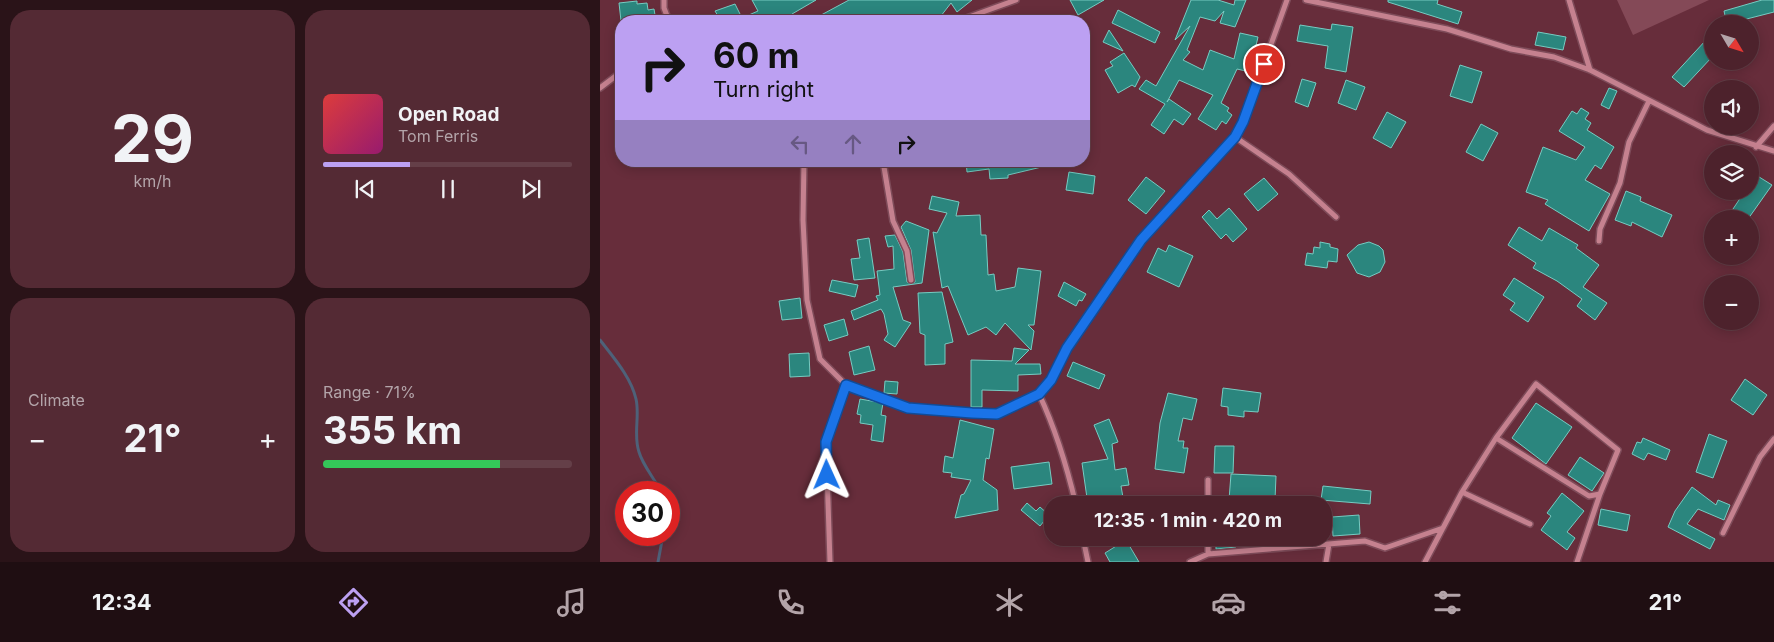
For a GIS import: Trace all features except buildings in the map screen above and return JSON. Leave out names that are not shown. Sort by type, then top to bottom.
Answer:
[{"type":"street","points":[[664,0],[667,15]]},
{"type":"street","points":[[975,15],[1016,0]]},
{"type":"street","points":[[804,167],[803,220],[807,300],[820,359],[846,385],[908,408],[997,414],[1039,394],[1051,380],[1067,348],[1141,240],[1235,137],[1243,122],[1287,0]]},
{"type":"street","points":[[1306,0],[1447,28],[1511,49],[1554,57],[1590,70],[1707,130],[1750,145]]},
{"type":"street","points":[[1569,0],[1590,70]]},
{"type":"street","points":[[600,88],[615,77]]},
{"type":"street","points":[[1599,241],[1600,229],[1620,183],[1629,142],[1649,101]]},
{"type":"street","points":[[1758,145],[1774,126]]},
{"type":"street","points":[[1235,137],[1289,174],[1336,217]]},
{"type":"street","points":[[1759,148],[1774,151]]},
{"type":"street","points":[[884,167],[893,221],[907,251],[911,280]]},
{"type":"street","points":[[1425,562],[1462,492],[1496,438],[1536,384],[1618,450],[1576,562]]},
{"type":"street","points":[[830,562],[826,442],[846,385]]},
{"type":"street","points":[[1039,394],[1060,448],[1073,496]]},
{"type":"street","points":[[1496,438],[1589,496],[1600,494]]},
{"type":"street","points":[[1723,533],[1760,457],[1774,440]]},
{"type":"street","points":[[1208,480],[1208,496]]},
{"type":"street","points":[[1462,492],[1530,524]]},
{"type":"street","points":[[1332,544],[1365,541],[1385,548],[1443,528]]},
{"type":"street","points":[[1085,546],[1088,562]]},
{"type":"street","points":[[1208,546],[1208,554]]},
{"type":"street","points":[[1190,562],[1208,554],[1305,546]]},
{"type":"street","points":[[1326,562],[1329,546]]},
{"type":"shaded area","points":[[1617,0],[1709,0],[1633,35]]},
{"type":"waterway","points":[[600,340],[621,368],[634,391],[637,405],[637,446],[643,462],[654,481]]},
{"type":"waterway","points":[[658,562],[661,546]]},
{"type":"route","points":[[827,475],[826,442],[846,385],[908,408],[972,413],[997,414],[1039,394],[1051,380],[1067,348],[1141,240],[1235,137],[1243,122],[1264,64]]}]
